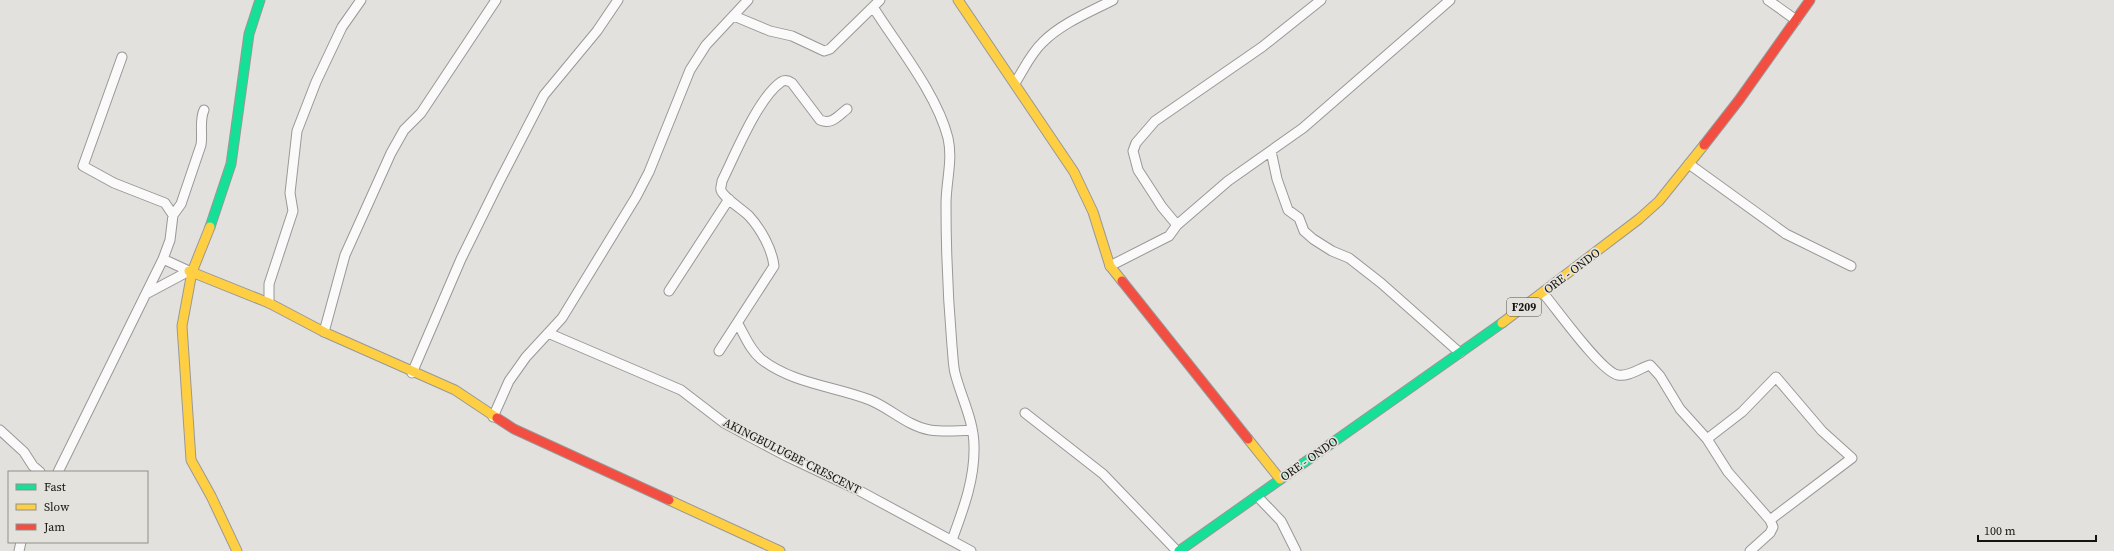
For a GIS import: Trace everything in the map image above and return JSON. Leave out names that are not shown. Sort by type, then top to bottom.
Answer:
[{"type":"street","points":[[237,551],[211,496],[191,460],[182,326],[191,271],[203,248],[231,164],[250,34],[260,0]]},
{"type":"street","points":[[268,303],[269,284],[293,211],[290,193],[297,131],[316,82],[342,27],[361,0]]},
{"type":"street","points":[[324,332],[345,255],[391,152],[404,130],[421,112],[496,0]]},
{"type":"street","points":[[412,372],[461,259],[544,95],[597,32],[618,0]]},
{"type":"street","points":[[493,417],[509,381],[568,307],[636,197],[649,172],[690,70],[706,45],[748,0]]},
{"type":"street","points":[[734,16],[770,31],[792,36],[824,51],[830,49],[880,0]]},
{"type":"street","points":[[958,0],[1074,172],[1093,212],[1101,242],[1110,266],[1280,479]]},
{"type":"street","points":[[1015,83],[1034,52],[1044,41],[1058,30],[1113,0]]},
{"type":"street","points":[[1176,225],[1162,208],[1138,170],[1133,151],[1136,143],[1155,121],[1262,47],[1322,0]]},
{"type":"street","points":[[1110,266],[1169,236],[1176,225],[1228,181],[1303,128],[1450,0]]},
{"type":"street","points":[[1768,0],[1796,20]]},
{"type":"street","name":"ORE - ONDO","points":[[1178,551],[1543,293],[1660,201],[1739,100],[1810,0]]},
{"type":"street","points":[[873,7],[916,73],[938,111],[948,138],[950,162],[946,196],[946,266],[954,371],[972,430],[974,446],[972,472],[966,502],[952,540]]},
{"type":"street","points":[[122,57],[83,166],[98,176],[126,189],[165,203],[174,215]]},
{"type":"street","points":[[719,351],[738,324],[774,266],[768,246],[758,227],[721,190],[722,181],[757,113],[769,94],[782,81],[788,80],[792,83],[820,120],[832,122],[847,109]]},
{"type":"street","points":[[58,471],[163,259],[170,240],[174,215],[181,204],[201,145],[203,136],[201,120],[204,110]]},
{"type":"street","points":[[1272,151],[1277,179],[1288,210],[1299,218],[1304,231],[1313,239],[1332,251],[1349,258],[1381,283],[1460,353]]},
{"type":"street","points":[[1690,164],[1786,234],[1851,266]]},
{"type":"street","points":[[669,291],[729,199]]},
{"type":"street","points":[[163,259],[238,292],[268,303],[324,332],[455,390],[493,417],[514,429],[780,551]]},
{"type":"street","points":[[146,294],[191,271]]},
{"type":"street","points":[[1543,293],[1599,362],[1616,375],[1626,374],[1650,365],[1660,376],[1680,409],[1707,439],[1728,472],[1770,520],[1773,527],[1770,533],[1750,551]]},
{"type":"street","points":[[738,324],[749,345],[761,359],[800,379],[869,400],[886,407],[914,425],[924,428],[946,431],[972,430]]},
{"type":"street","name":"AKINGBULUGBE CRESCENT","points":[[548,333],[681,390],[724,423],[786,456],[858,490],[971,551]]},
{"type":"street","points":[[1707,439],[1742,412],[1776,377],[1822,431],[1852,458],[1770,520]]},
{"type":"street","points":[[1025,413],[1103,474],[1178,551]]},
{"type":"street","points":[[0,430],[24,452],[33,466],[39,471]]},
{"type":"street","points":[[1257,496],[1281,521],[1296,551]]},
{"type":"traffic: fast","points":[[210,227],[231,164],[249,34],[260,0]]},
{"type":"traffic: fast","points":[[1179,551],[1502,323]]},
{"type":"traffic: slow","points":[[958,0],[1074,172],[1093,212],[1110,266],[1122,281]]},
{"type":"traffic: slow","points":[[1502,323],[1639,219],[1659,201],[1704,145]]},
{"type":"traffic: slow","points":[[210,227],[192,272],[182,326],[191,460],[211,496],[237,551]]},
{"type":"traffic: slow","points":[[189,271],[269,303],[324,332],[455,390],[497,418]]},
{"type":"traffic: slow","points":[[1248,439],[1280,479]]},
{"type":"traffic: slow","points":[[669,500],[780,551]]},
{"type":"traffic: jam","points":[[1704,145],[1739,100],[1810,0]]},
{"type":"traffic: jam","points":[[1122,281],[1248,439]]},
{"type":"traffic: jam","points":[[497,418],[514,429],[669,500]]}]
